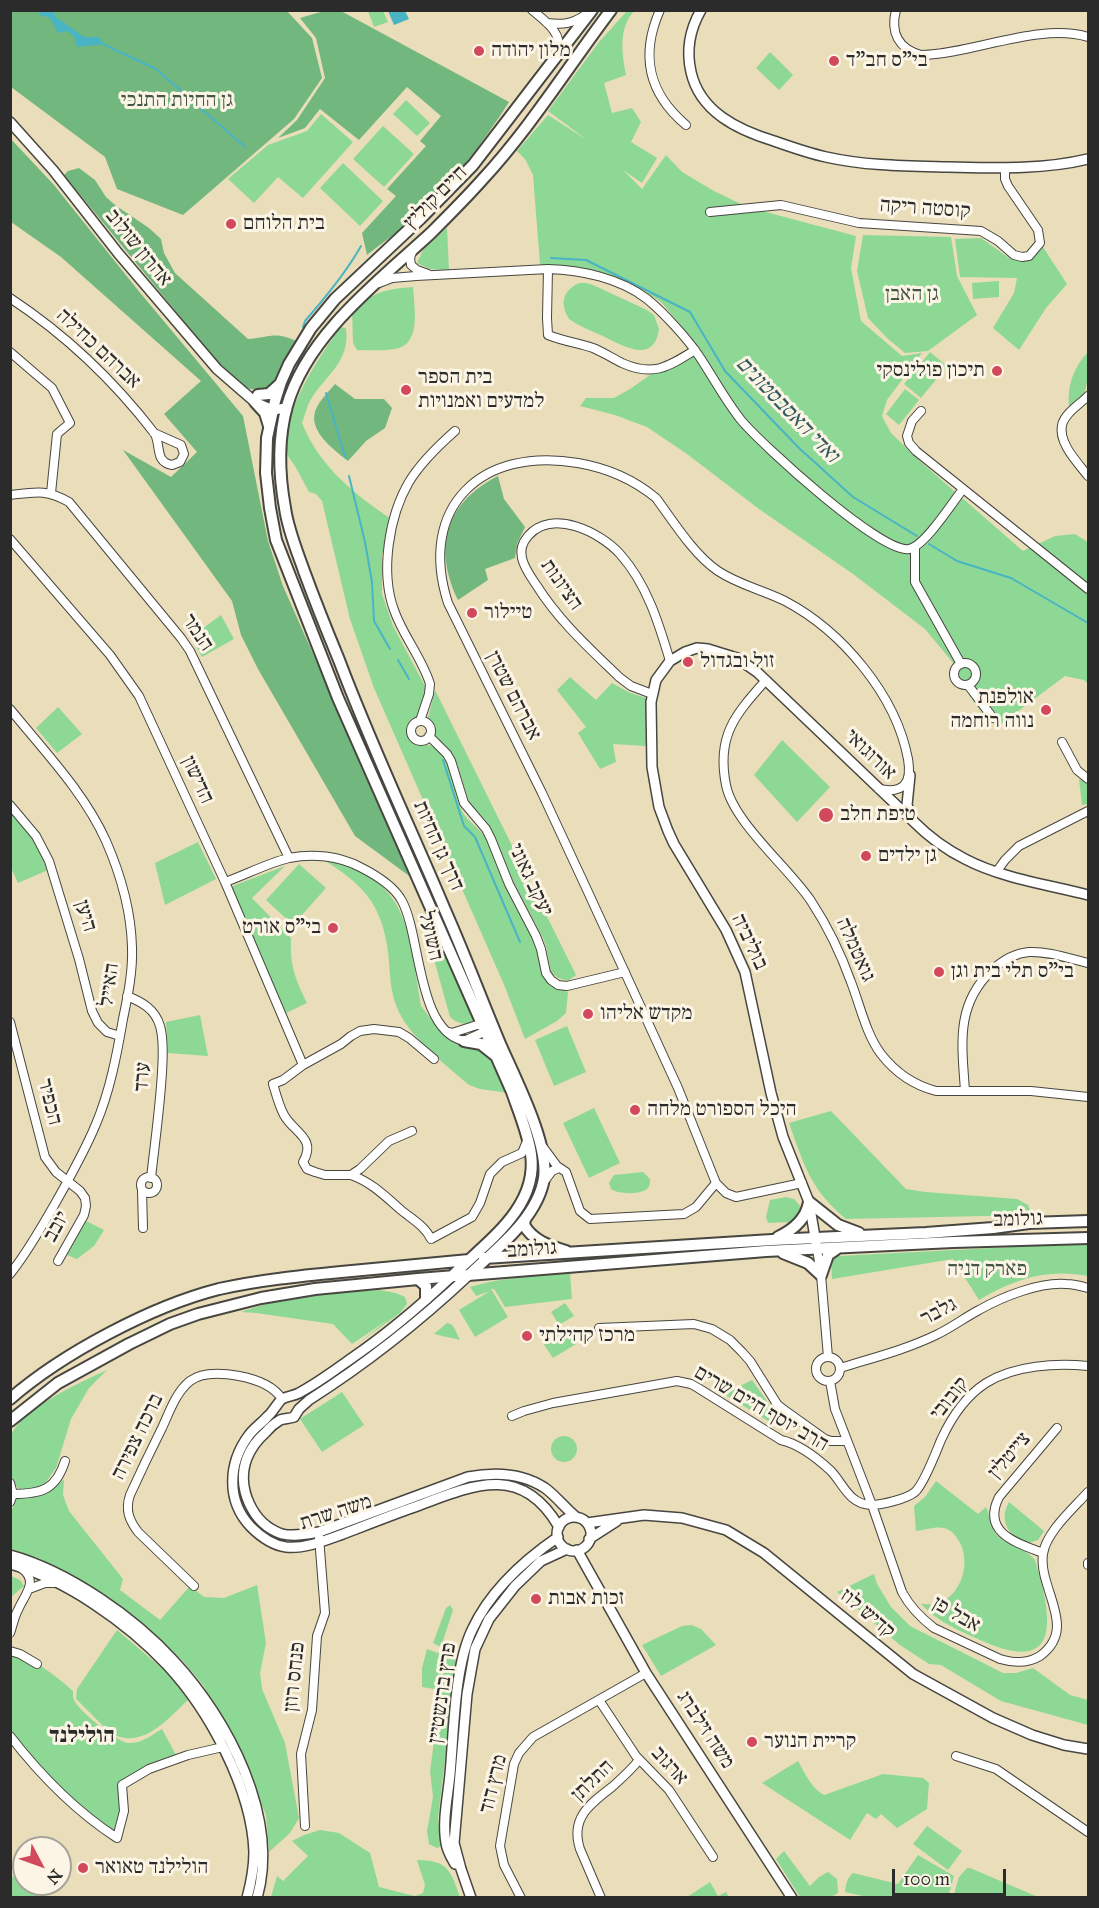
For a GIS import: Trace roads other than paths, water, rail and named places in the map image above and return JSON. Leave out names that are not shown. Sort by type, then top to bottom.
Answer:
[{"type":"main road","name":"חיים קוליץ","points":[[274,405],[281,382],[299,345],[324,311],[460,180],[484,152],[591,10]]},
{"type":"main road","name":"חיים קוליץ","points":[[286,408],[293,388],[316,349],[340,318],[457,207],[495,165],[611,10]]},
{"type":"main road","points":[[269,426],[267,417],[256,399],[272,393],[281,382]]},
{"type":"main road","name":"דרך גן החיות","points":[[274,405],[269,426],[266,473],[276,540],[338,698],[487,1027],[522,1091],[539,1142],[544,1169],[543,1184],[537,1199],[525,1218],[469,1275]]},
{"type":"main road","name":"דרך גן החיות","points":[[286,408],[281,438],[281,465],[285,508],[292,539],[352,695],[487,1027],[496,1056],[512,1092],[532,1156],[532,1172],[528,1190],[520,1206],[468,1260]]},
{"type":"main road","points":[[464,1041],[481,1044],[496,1056]]},
{"type":"main road","points":[[808,1202],[838,1225],[868,1236]]},
{"type":"main road","points":[[772,1240],[797,1226],[807,1212],[808,1202]]},
{"type":"main road","points":[[525,1218],[524,1226],[534,1237],[546,1244],[575,1253]]},
{"type":"main road","name":"גולומב","points":[[11,1421],[44,1393],[76,1372],[129,1344],[198,1314],[243,1301],[315,1289],[766,1251],[868,1236],[962,1231],[1029,1222],[1089,1221]]},
{"type":"main road","name":"גולומב","points":[[10,1399],[49,1369],[95,1342],[164,1308],[212,1291],[277,1278],[487,1258],[772,1240],[816,1243],[838,1248],[1089,1238]]},
{"type":"main road","points":[[766,1251],[800,1259],[821,1275],[828,1255],[838,1248]]},
{"type":"main road","name":"משה שרת","points":[[451,1277],[468,1260]]},
{"type":"main road","points":[[418,1279],[426,1286],[426,1299]]},
{"type":"street","points":[[532,10],[556,33],[560,43],[553,60]]},
{"type":"street","points":[[547,23],[567,24],[591,10]]},
{"type":"street","points":[[660,10],[649,41],[651,73],[661,96],[686,124]]},
{"type":"street","name":"קוסטה ריקה","points":[[701,10],[692,29],[689,46],[692,76],[708,105],[736,127],[804,151],[854,162],[1005,168],[1053,165],[1089,159]]},
{"type":"street","points":[[896,10],[893,28],[895,36],[905,48],[921,56],[1042,34],[1070,33],[1089,37]]},
{"type":"street","name":"אהרון שולוב","points":[[10,122],[53,170],[118,253],[221,374],[243,392],[256,399],[286,408]]},
{"type":"street","name":"קוסטה ריקה","points":[[710,212],[781,205],[859,223],[981,231],[999,241],[1014,255],[1022,258],[1035,251],[1040,243],[1040,237],[1038,230],[1008,186],[1005,179],[1005,168]]},
{"type":"street","points":[[416,245],[411,254],[411,265],[417,270],[432,275]]},
{"type":"street","points":[[548,269],[548,335],[596,349],[624,364],[642,370],[666,367],[695,350]]},
{"type":"street","points":[[372,286],[392,279],[432,275],[548,269],[569,270],[599,277],[633,290],[658,309],[695,350],[742,421],[793,470],[839,509],[881,540],[902,549],[915,547],[963,489]]},
{"type":"street","name":"אברהם כחילה","points":[[10,298],[84,356],[118,389],[154,433]]},
{"type":"street","points":[[10,352],[52,388],[70,423],[57,434],[51,493],[10,495]]},
{"type":"street","points":[[1089,396],[1071,412],[1062,425],[1062,435],[1066,445],[1089,476]]},
{"type":"street","points":[[921,411],[908,429],[909,443],[1089,589]]},
{"type":"street","points":[[420,721],[430,684],[400,625],[390,598],[386,570],[388,546],[402,497],[410,482],[436,448],[455,431]]},
{"type":"street","points":[[154,433],[181,445],[184,454],[180,462],[169,465],[162,461],[159,455],[158,440],[154,433]]},
{"type":"street","name":"אברהם שטרן","points":[[716,1183],[678,1088],[542,793],[455,621],[443,588],[439,556],[444,526],[457,500],[469,486],[508,464],[552,460],[588,465],[632,481],[656,498],[716,570],[734,581],[785,601],[840,641],[863,666],[894,717],[905,749],[910,774]]},
{"type":"street","name":"הנמר","points":[[51,493],[69,502],[76,509],[190,651],[289,858]]},
{"type":"street","name":"הציונות","points":[[652,694],[631,686],[619,677],[554,612],[522,560],[522,547],[528,536],[544,525],[569,525],[594,533],[619,553],[644,590],[670,661]]},
{"type":"street","name":"הדישון","points":[[10,539],[110,655],[139,696],[225,882],[303,1065]]},
{"type":"street","points":[[915,547],[915,582],[961,664]]},
{"type":"street","name":"אורוגואי","points":[[670,661],[697,648],[719,651],[745,662],[940,844],[971,862],[997,871],[1089,895]]},
{"type":"street","name":"בוליביה","points":[[670,661],[656,680],[651,706],[652,767],[659,807],[674,844],[726,930],[745,972],[778,1121],[808,1202],[816,1243]]},
{"type":"street","points":[[961,664],[968,664],[975,671],[974,681],[968,685],[961,685],[955,680],[955,669],[961,664]]},
{"type":"street","name":"גואטמלה","points":[[766,680],[740,710],[729,727],[724,758],[726,786],[741,816],[803,891],[822,920],[838,948],[879,1052],[895,1070],[915,1084],[936,1091],[1032,1091],[1089,1097]]},
{"type":"street","points":[[968,685],[993,718]]},
{"type":"street","name":"האייל","points":[[10,709],[83,802],[106,841],[122,891],[131,938],[132,967],[120,1036],[96,1124],[68,1181],[30,1247],[10,1274]]},
{"type":"street","points":[[420,721],[427,723],[430,727],[429,736],[422,740],[412,735],[414,724],[420,721]]},
{"type":"street","name":"יעקב גאוני","points":[[429,736],[447,754],[464,803],[486,829],[509,884],[536,936],[544,968],[551,980],[558,985],[567,986],[625,972]]},
{"type":"street","points":[[1062,742],[1071,762],[1089,779]]},
{"type":"street","points":[[879,789],[898,790],[906,784],[910,774]]},
{"type":"street","points":[[910,774],[907,805],[913,821]]},
{"type":"street","name":"היען","points":[[10,805],[36,836],[50,861],[80,958],[92,1011],[98,1023],[107,1032],[120,1036]]},
{"type":"street","points":[[997,871],[1018,846],[1089,811]]},
{"type":"street","name":"השועל","points":[[225,882],[289,858],[317,856],[339,858],[363,868],[391,887],[401,899],[411,919],[422,980],[429,1002],[443,1028]]},
{"type":"street","points":[[965,1091],[962,1047],[965,1016],[972,994],[986,975],[1006,959],[1029,952],[1089,963]]},
{"type":"street","name":"ערד","points":[[127,996],[147,1006],[160,1025],[162,1036],[161,1093],[152,1178]]},
{"type":"street","name":"הכפיר","points":[[10,1022],[45,1157],[56,1173],[68,1181]]},
{"type":"street","points":[[443,1028],[452,1033],[470,1027],[487,1027]]},
{"type":"street","points":[[443,1028],[464,1041],[487,1027]]},
{"type":"street","points":[[434,1059],[399,1032],[374,1029],[360,1031],[273,1084],[283,1113],[290,1124],[306,1139],[308,1148],[303,1162],[307,1169],[325,1175],[351,1175],[361,1178],[386,1195],[428,1232],[431,1239],[472,1217],[480,1203],[490,1174],[502,1162],[522,1153],[527,1137]]},
{"type":"street","points":[[351,1175],[389,1141],[412,1131]]},
{"type":"street","points":[[539,1142],[559,1168],[568,1175],[580,1211],[591,1220],[684,1214],[696,1207],[716,1183],[726,1193],[736,1197],[802,1183]]},
{"type":"street","points":[[514,1157],[532,1172]]},
{"type":"street","points":[[543,1184],[552,1171],[559,1168]]},
{"type":"street","points":[[142,1190],[148,1193],[155,1191],[157,1184],[152,1178],[143,1180],[141,1184],[142,1228]]},
{"type":"street","name":"יובב","points":[[58,1261],[84,1215],[86,1206],[85,1198],[68,1181]]},
{"type":"street","points":[[816,1243],[828,1357]]},
{"type":"street","points":[[299,1409],[297,1402],[283,1401],[279,1415],[285,1419],[294,1417],[309,1400],[339,1381],[413,1326],[469,1275]]},
{"type":"street","name":"משה שרת","points":[[451,1277],[354,1357],[308,1388],[283,1401],[253,1430],[241,1446],[233,1469],[232,1482],[235,1501],[246,1521],[266,1539],[288,1547],[320,1542],[472,1487],[489,1484],[511,1486],[541,1503],[558,1532]]},
{"type":"street","name":"גלבר","points":[[840,1368],[929,1338],[982,1308],[1029,1289],[1051,1284],[1089,1288]]},
{"type":"street","points":[[599,1328],[694,1324],[712,1329],[730,1340],[750,1361],[783,1410],[825,1439],[847,1441]]},
{"type":"street","points":[[828,1357],[837,1360],[840,1368],[838,1375],[830,1381],[821,1380],[815,1369],[818,1361],[828,1357]]},
{"type":"street","name":"קובובי","points":[[872,1505],[907,1497],[918,1488],[952,1418],[986,1383],[1006,1374],[1042,1366],[1056,1364],[1089,1366]]},
{"type":"street","name":"ברכה צפירה","points":[[194,1586],[138,1532],[131,1523],[127,1503],[176,1398],[191,1380],[210,1374],[224,1374],[242,1376],[267,1385],[275,1390],[283,1401]]},
{"type":"street","name":"הרב יוסף חיים שרים","points":[[512,1416],[559,1402],[677,1381],[686,1383],[698,1388],[781,1440],[795,1444],[833,1474],[856,1501],[872,1505]]},
{"type":"street","name":"אבל פן","points":[[830,1381],[835,1409],[902,1592],[914,1611],[925,1621],[944,1633],[1010,1662],[1031,1661],[1050,1645],[1057,1628],[1057,1614],[1043,1571],[1043,1553]]},
{"type":"street","name":"משה שרת","points":[[285,1419],[273,1425],[263,1434],[248,1454],[243,1481],[246,1498],[260,1519],[281,1533],[301,1535],[319,1532],[468,1478],[488,1473],[515,1476],[543,1487],[576,1517]]},
{"type":"street","name":"צייטלין","points":[[1043,1553],[1018,1544],[1002,1534],[994,1520],[995,1505],[999,1497],[1057,1428]]},
{"type":"street","points":[[10,1483],[12,1498],[49,1488],[62,1473],[65,1461]]},
{"type":"street","points":[[1043,1553],[1047,1540],[1053,1532],[1089,1492]]},
{"type":"street","name":"קדיש לוז","points":[[587,1523],[644,1515],[682,1518],[715,1526],[738,1536],[765,1552],[900,1665],[921,1679],[993,1718],[1023,1731],[1046,1740],[1089,1749]]},
{"type":"street","points":[[580,1546],[590,1532],[587,1523],[576,1517],[564,1520],[558,1532],[561,1544],[580,1546],[623,1517]]},
{"type":"street","name":"פנחס רוזן","points":[[305,1826],[301,1754],[312,1710],[317,1636],[326,1613],[319,1532]]},
{"type":"street","name":"פרץ ברנשטיין","points":[[467,1885],[449,1853],[445,1828],[458,1684],[465,1646],[481,1614],[497,1590],[558,1532]]},
{"type":"street","name":"פרץ ברנשטיין","points":[[471,1898],[454,1843],[468,1685],[475,1649],[489,1619],[515,1586],[541,1562],[580,1546]]},
{"type":"street","name":"משה זילברג","points":[[580,1546],[594,1580],[646,1673],[792,1898]]},
{"type":"street","points":[[10,1555],[46,1568],[109,1606],[158,1645],[187,1675],[217,1719],[235,1751],[254,1798],[264,1851],[263,1873],[257,1898]]},
{"type":"street","points":[[14,1564],[24,1569],[29,1575],[33,1588]]},
{"type":"street","points":[[14,1564],[69,1590],[128,1630],[166,1664],[196,1703],[223,1747],[237,1776],[244,1799],[254,1851],[253,1871],[247,1898]]},
{"type":"street","points":[[10,1633],[13,1613],[33,1588],[45,1582],[69,1590]]},
{"type":"street","points":[[10,1651],[37,1664]]},
{"type":"street","name":"מרץ דוד","points":[[521,1898],[504,1865],[500,1846],[514,1764],[519,1753],[533,1737],[646,1673]]},
{"type":"street","name":"ארגוב","points":[[598,1700],[639,1760],[669,1790],[713,1857]]},
{"type":"street","points":[[10,1736],[58,1793],[117,1838],[124,1811],[122,1785],[149,1769],[188,1755],[223,1747]]},
{"type":"street","points":[[956,1756],[996,1769],[1089,1832]]},
{"type":"street","name":"התלתן","points":[[601,1898],[580,1849],[578,1828],[585,1809],[623,1778],[639,1760]]},
{"type":"water","points":[[38,11],[53,11],[56,17],[84,37],[99,37],[104,44],[77,47],[74,36],[67,31],[58,33],[50,18],[40,15]]},
{"type":"water","points":[[388,11],[405,11],[409,19],[394,25]]},
{"type":"waterway","points":[[103,44],[156,69],[245,147]]},
{"type":"waterway","points":[[303,327],[305,321],[342,276],[361,246]]},
{"type":"waterway","name":"ואדי האסבסטונים","points":[[551,258],[586,260],[690,312],[725,371],[799,448],[853,497],[917,536]]},
{"type":"waterway","points":[[326,393],[345,457]]},
{"type":"waterway","points":[[349,476],[372,582],[374,621],[390,649]]},
{"type":"waterway","name":"ואדי האסבסטונים","points":[[929,544],[957,561],[1011,578],[1088,623]]},
{"type":"waterway","points":[[398,660],[409,679]]},
{"type":"waterway","points":[[443,760],[464,826],[475,837],[520,942]]},
{"type":"place","name":"מלון יהודה","points":[[479,51]]},
{"type":"place","name":"בי\"ס חב\"ד","points":[[834,61]]},
{"type":"place","name":"בית הלוחם","points":[[231,224]]},
{"type":"place","name":"תיכון פולינסקי","points":[[997,371]]},
{"type":"place","name":"בית הספר למדעים ואמנויות","points":[[406,390]]},
{"type":"place","name":"טיילור","points":[[472,613]]},
{"type":"place","name":"זול ובגדול","points":[[688,662]]},
{"type":"place","name":"אולפנת נווה רוחמה","points":[[1046,710]]},
{"type":"place","name":"טיפת חלב","points":[[826,815]]},
{"type":"place","name":"גן ילדים","points":[[866,856]]},
{"type":"place","name":"בי\"ס אורט","points":[[333,928]]},
{"type":"place","name":"בי\"ס תלי בית וגן","points":[[939,972]]},
{"type":"place","name":"מקדש אליהו","points":[[588,1014]]},
{"type":"place","name":"היכל הספורט מלחה","points":[[635,1110]]},
{"type":"place","name":"מרכז קהילתי","points":[[527,1336]]},
{"type":"place","name":"זכות אבות","points":[[536,1599]]},
{"type":"place","name":"קריית הנוער","points":[[752,1742]]},
{"type":"place","name":"הולילנד טאואר","points":[[83,1868]]},
{"type":"district","name":"הולילנד","points":[[82,1737]]},
{"type":"park label","name":"גן החיות התנכי","points":[[177,101]]},
{"type":"park label","name":"גן האבן","points":[[912,295]]},
{"type":"park label","name":"פארק דניה","points":[[987,1270]]}]
